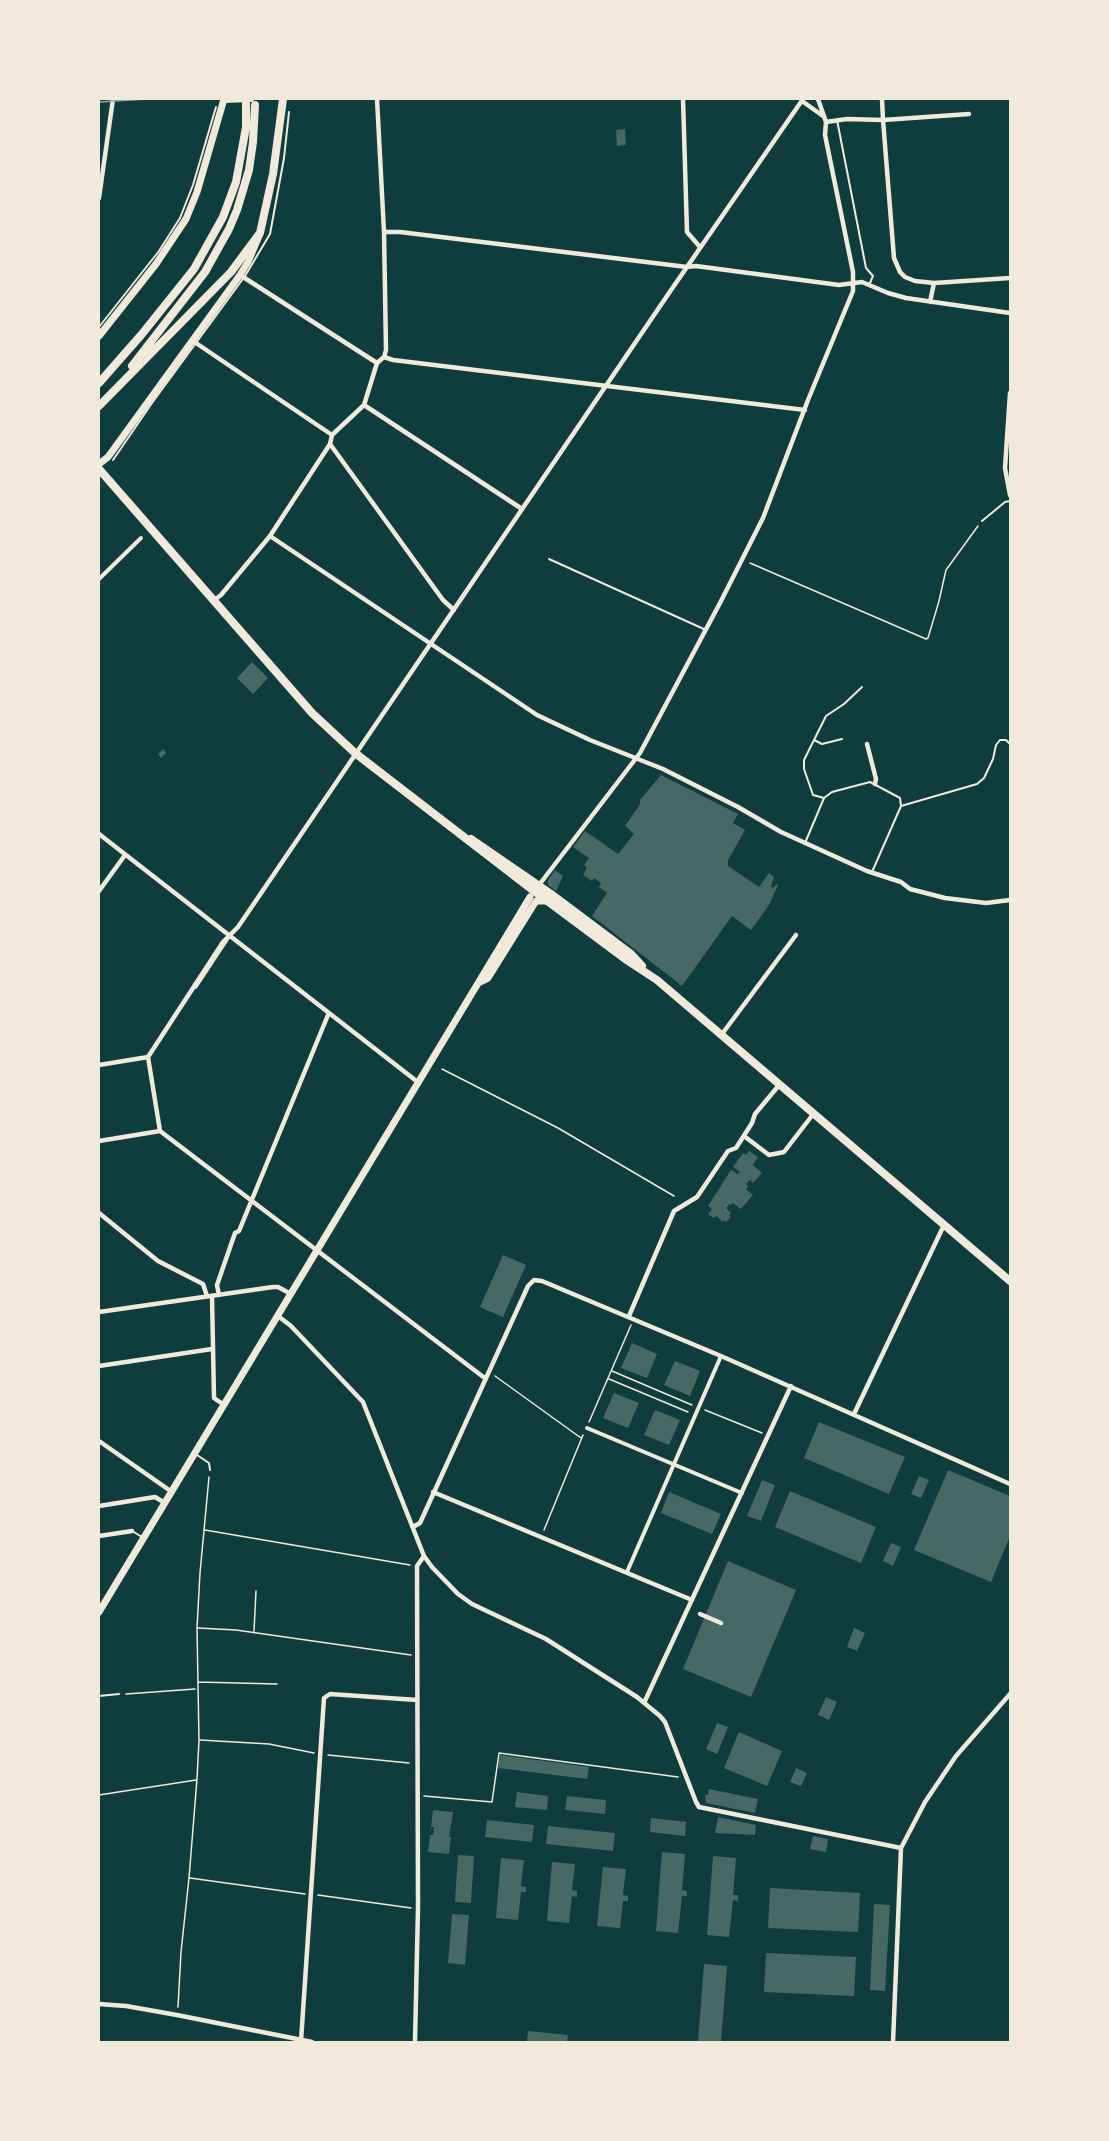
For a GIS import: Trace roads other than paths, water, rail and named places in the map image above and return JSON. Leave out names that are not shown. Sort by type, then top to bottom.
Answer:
[{"type":"main road","points":[[99,464],[108,457],[242,276],[260,233],[273,174],[283,99]]},
{"type":"main road","points":[[99,336],[156,264],[186,219],[197,192],[224,100]]},
{"type":"main road","points":[[115,389],[205,272],[229,229],[249,170],[253,142],[250,103]]},
{"type":"main road","points":[[99,383],[194,269],[223,218],[236,182],[250,103]]},
{"type":"main road","points":[[99,406],[231,272],[260,233]]},
{"type":"main road","points":[[99,469],[312,713],[355,753],[521,881],[549,897],[631,954],[648,972],[1010,1281]]},
{"type":"main road","points":[[460,832],[481,844],[535,891],[549,897],[628,961],[648,972]]},
{"type":"main road","points":[[99,1612],[481,981],[534,899],[535,891]]},
{"type":"street","points":[[99,198],[113,99]]},
{"type":"street","points":[[213,601],[221,595],[270,536],[330,444],[332,435],[364,405],[377,363],[384,357],[387,345],[384,232],[377,99]]},
{"type":"street","points":[[683,99],[687,232],[700,247]]},
{"type":"street","points":[[535,891],[636,759],[706,630],[763,518],[853,291],[853,272],[825,135],[826,122],[818,99]]},
{"type":"street","points":[[882,99],[894,258],[900,272],[915,281],[934,283],[1010,279]]},
{"type":"street","points":[[224,100],[250,103]]},
{"type":"street","points":[[486,1379],[160,1131],[148,1057],[223,942],[230,937],[801,101],[823,116]]},
{"type":"street","points":[[826,122],[969,114]]},
{"type":"street","points":[[384,232],[400,232],[687,267],[696,266],[839,285],[862,282],[888,293],[930,302],[1010,313]]},
{"type":"street","points":[[242,276],[377,363]]},
{"type":"street","points":[[930,302],[934,283]]},
{"type":"street","points":[[195,342],[332,435]]},
{"type":"street","points":[[384,357],[606,387],[805,410]]},
{"type":"street","points":[[1010,393],[1005,468],[1010,495]]},
{"type":"street","points":[[364,405],[522,509]]},
{"type":"street","points":[[330,444],[443,600],[454,610]]},
{"type":"street","points":[[270,536],[537,715],[663,769],[805,843],[901,882],[920,893],[986,903],[1010,900]]},
{"type":"street","points":[[99,579],[143,537]]},
{"type":"street","points":[[867,744],[876,779],[875,784]]},
{"type":"street","points":[[99,834],[328,1015],[419,1083]]},
{"type":"street","points":[[99,891],[125,855]]},
{"type":"street","points":[[722,1034],[796,935]]},
{"type":"street","points":[[219,1295],[217,1285],[223,1268],[328,1015]]},
{"type":"street","points":[[99,1065],[148,1057]]},
{"type":"street","points":[[629,1316],[674,1211],[697,1197],[728,1151],[736,1148],[755,1114],[780,1084]]},
{"type":"street","points":[[744,1136],[769,1155],[784,1152],[815,1114]]},
{"type":"street","points":[[99,1141],[160,1131]]},
{"type":"street","points":[[99,1213],[158,1261],[203,1284],[210,1296],[214,1398],[224,1405]]},
{"type":"street","points":[[854,1414],[944,1225]]},
{"type":"street","points":[[413,1527],[420,1523],[528,1286],[534,1280],[542,1281],[629,1316],[1010,1484]]},
{"type":"street","points":[[99,1312],[273,1287],[292,1294]]},
{"type":"street","points":[[278,1316],[293,1328],[363,1402],[424,1556],[468,1601],[546,1639],[644,1703],[665,1722],[699,1807],[901,1848]]},
{"type":"street","points":[[99,1366],[212,1349]]},
{"type":"street","points":[[627,1572],[721,1356]]},
{"type":"street","points":[[644,1703],[791,1386]]},
{"type":"street","points":[[587,1428],[742,1493]]},
{"type":"street","points":[[99,1441],[172,1492]]},
{"type":"street","points":[[434,1491],[692,1600]]},
{"type":"street","points":[[99,1506],[155,1497],[165,1503]]},
{"type":"street","points":[[99,1536],[132,1531]]},
{"type":"street","points":[[415,2041],[417,1566],[424,1556]]},
{"type":"street","points":[[700,1614],[721,1623]]},
{"type":"street","points":[[893,2042],[901,1848],[925,1802],[956,1756],[1010,1694]]},
{"type":"street","points":[[301,2041],[324,1700],[327,1695],[417,1701]]},
{"type":"street","points":[[99,2004],[177,2015],[312,2042]]},
{"type":"lane","points":[[99,327],[159,251],[180,218],[193,185],[216,107]]},
{"type":"lane","points":[[242,276],[270,234],[284,158],[289,112]]},
{"type":"lane","points":[[837,120],[866,268],[873,276],[869,285]]},
{"type":"lane","points":[[113,460],[195,342]]},
{"type":"lane","points":[[982,521],[1005,502],[1010,501]]},
{"type":"lane","points":[[549,559],[706,630]]},
{"type":"lane","points":[[824,798],[813,795],[804,769],[804,760],[826,716],[844,704],[862,687]]},
{"type":"lane","points":[[814,740],[822,744],[842,739]]},
{"type":"lane","points":[[901,806],[977,784],[984,778],[993,759],[996,745],[1006,740],[1010,744]]},
{"type":"lane","points":[[805,843],[824,798],[832,792],[870,782],[875,784],[900,798],[901,806],[872,872]]},
{"type":"lane","points":[[482,852],[523,878],[535,891]]},
{"type":"lane","points":[[195,1454],[209,1463],[210,1470]]},
{"type":"lane","points":[[132,1531],[144,1538]]},
{"type":"lane","points":[[99,1696],[119,1695]]},
{"type":"tram line","points":[[99,102],[147,99]]}]
